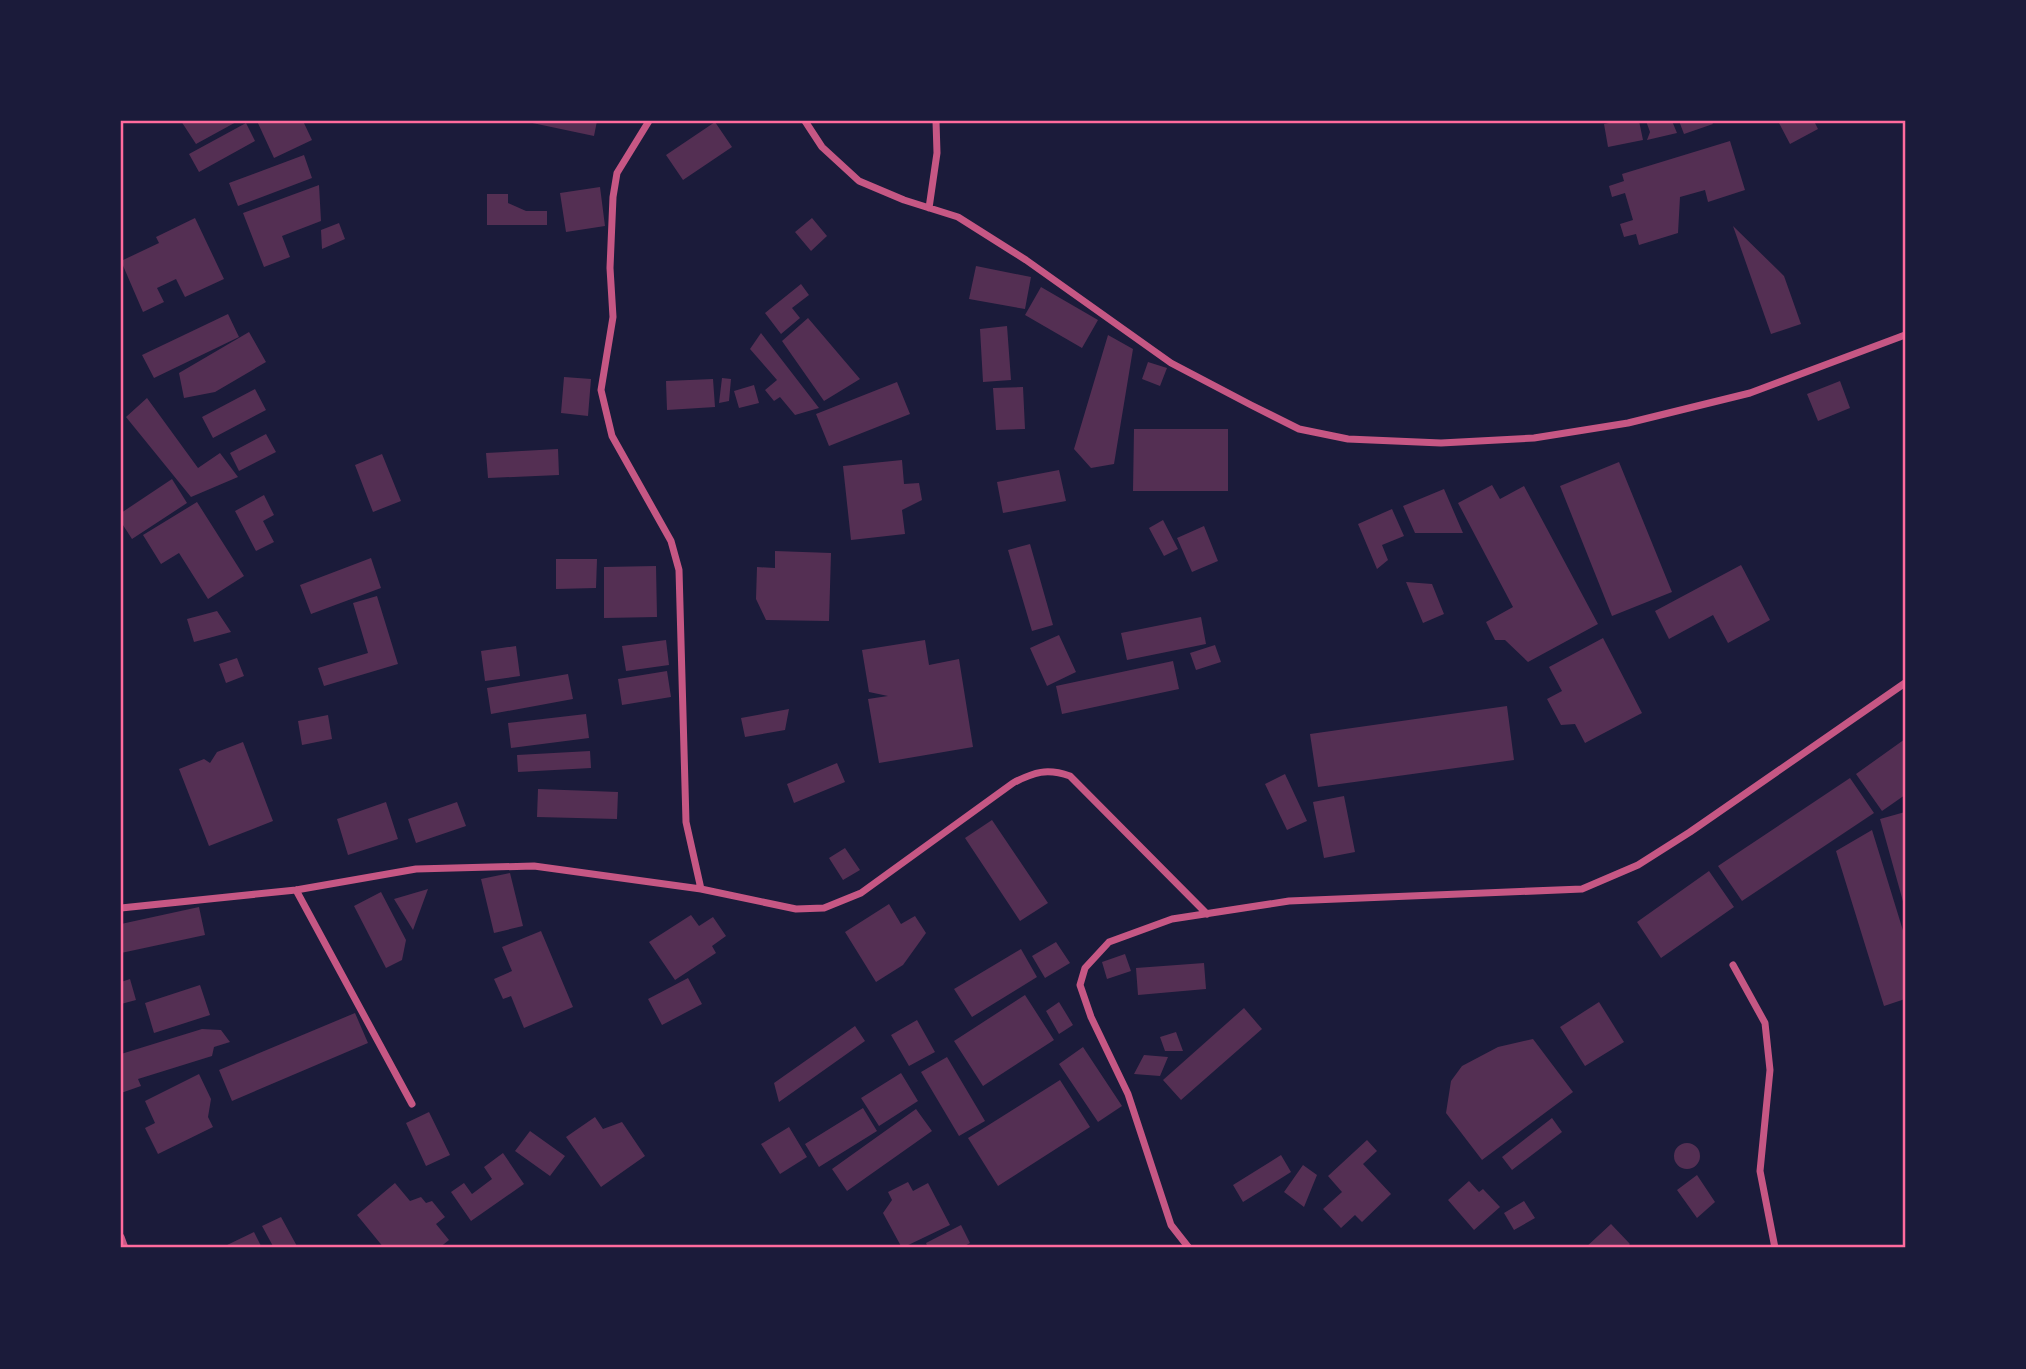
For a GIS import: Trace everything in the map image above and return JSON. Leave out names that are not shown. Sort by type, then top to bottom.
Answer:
[{"type":"street","points":[[649,121],[617,173],[613,197],[610,268],[613,317],[601,390],[612,436],[671,541],[679,570],[686,822],[701,889]]},
{"type":"street","points":[[806,121],[822,147],[859,181],[958,217],[1026,260],[1171,363],[1299,429],[1348,439],[1441,443],[1534,438],[1628,423],[1750,393],[1905,335]]},
{"type":"street","points":[[929,208],[937,153],[936,121]]},
{"type":"street","points":[[1189,1248],[1171,1225],[1128,1094],[1091,1017],[1080,985],[1085,968],[1109,942],[1172,919],[1289,901],[1582,889],[1638,865],[1682,837],[1905,683]]},
{"type":"street","points":[[121,908],[296,890],[416,869],[534,866],[701,889],[796,909],[824,908],[861,893],[1013,783],[1033,773],[1052,770],[1070,776],[1207,914]]},
{"type":"street","points":[[296,890],[412,1104]]},
{"type":"street","points":[[1733,965],[1765,1023],[1770,1070],[1760,1171],[1775,1248]]},
{"type":"street","points":[[121,1237],[125,1248]]},
{"type":"building","points":[[181,121],[238,121],[196,144]]},
{"type":"building","points":[[257,121],[303,121],[312,140],[274,158]]},
{"type":"building","points":[[523,121],[597,121],[594,136]]},
{"type":"building","points":[[1639,121],[1643,140],[1608,147],[1604,124]]},
{"type":"building","points":[[1646,121],[1672,121],[1677,133],[1647,140],[1650,132]]},
{"type":"building","points":[[1679,121],[1711,121],[1713,124],[1684,134]]},
{"type":"building","points":[[1814,121],[1818,129],[1790,144],[1779,123]]},
{"type":"building","points":[[715,122],[732,147],[683,180],[666,155]]},
{"type":"building","points":[[246,123],[255,141],[199,172],[189,154]]},
{"type":"building","points":[[1730,141],[1745,190],[1708,202],[1705,190],[1680,197],[1678,233],[1639,245],[1636,234],[1624,237],[1620,224],[1633,220],[1625,193],[1612,197],[1609,186],[1624,181],[1622,174]]},
{"type":"building","points":[[304,155],[312,178],[238,206],[229,183]]},
{"type":"building","points":[[319,185],[321,221],[282,236],[290,257],[264,267],[243,213]]},
{"type":"building","points":[[600,187],[605,226],[566,232],[560,193]]},
{"type":"building","points":[[487,194],[508,194],[508,203],[526,211],[547,211],[547,225],[487,225]]},
{"type":"building","points":[[195,218],[224,279],[185,297],[176,279],[157,288],[164,302],[143,312],[121,261],[159,243],[156,237]]},
{"type":"building","points":[[812,218],[827,236],[811,251],[795,232]]},
{"type":"building","points":[[339,223],[345,239],[322,249],[321,230]]},
{"type":"building","points":[[1733,226],[1784,276],[1801,324],[1771,334]]},
{"type":"building","points":[[976,266],[1031,277],[1025,309],[969,299]]},
{"type":"building","points":[[801,284],[809,295],[792,308],[800,318],[781,334],[765,313]]},
{"type":"building","points":[[1041,287],[1098,320],[1082,348],[1025,315]]},
{"type":"building","points":[[228,314],[239,337],[154,378],[142,355]]},
{"type":"building","points":[[808,318],[860,379],[824,401],[782,341]]},
{"type":"building","points":[[1007,326],[1011,380],[983,382],[980,329]]},
{"type":"building","points":[[249,332],[266,362],[215,392],[184,398],[179,373]]},
{"type":"building","points":[[761,333],[819,408],[795,415],[780,397],[774,401],[765,390],[777,380],[750,349]]},
{"type":"building","points":[[1108,335],[1133,349],[1114,464],[1091,468],[1074,449]]},
{"type":"building","points":[[1148,362],[1167,368],[1160,386],[1142,379]]},
{"type":"building","points":[[564,377],[591,379],[588,416],[561,413]]},
{"type":"building","points":[[722,378],[731,379],[729,401],[719,403]]},
{"type":"building","points":[[713,379],[715,407],[667,410],[666,381]]},
{"type":"building","points":[[1840,381],[1850,408],[1818,421],[1807,394]]},
{"type":"building","points":[[897,382],[910,414],[829,446],[816,414]]},
{"type":"building","points":[[754,385],[759,403],[739,408],[734,391]]},
{"type":"building","points":[[1023,387],[1025,429],[996,430],[993,388]]},
{"type":"building","points":[[255,389],[266,410],[213,438],[202,417]]},
{"type":"building","points":[[147,398],[198,468],[220,453],[238,477],[191,497],[126,417]]},
{"type":"building","points":[[1134,429],[1228,429],[1228,491],[1133,491]]},
{"type":"building","points":[[266,434],[276,452],[239,471],[230,453]]},
{"type":"building","points":[[558,449],[559,475],[488,478],[486,453]]},
{"type":"building","points":[[382,454],[401,501],[373,512],[355,465]]},
{"type":"building","points":[[902,460],[904,484],[919,483],[922,500],[902,510],[905,534],[851,540],[843,466]]},
{"type":"building","points":[[1619,462],[1672,592],[1612,616],[1560,486]]},
{"type":"building","points":[[1059,470],[1066,501],[1003,513],[997,482]]},
{"type":"building","points":[[172,479],[187,503],[132,539],[121,522],[121,513]]},
{"type":"building","points":[[1492,485],[1500,499],[1524,486],[1598,624],[1528,662],[1505,640],[1495,640],[1486,622],[1513,607],[1458,503]]},
{"type":"building","points":[[1444,489],[1463,533],[1415,533],[1403,506]]},
{"type":"building","points":[[264,495],[274,515],[263,521],[274,542],[256,551],[235,511]]},
{"type":"building","points":[[197,502],[244,576],[208,599],[179,553],[161,564],[143,535]]},
{"type":"building","points":[[1392,509],[1404,536],[1382,545],[1388,560],[1377,569],[1358,524]]},
{"type":"building","points":[[1163,520],[1178,549],[1164,556],[1149,528]]},
{"type":"building","points":[[1204,526],[1218,561],[1192,572],[1177,538]]},
{"type":"building","points":[[1030,544],[1053,625],[1032,631],[1008,550]]},
{"type":"building","points":[[775,551],[831,553],[829,621],[766,620],[756,599],[757,567],[775,568]]},
{"type":"building","points":[[371,558],[381,588],[311,614],[300,585]]},
{"type":"building","points":[[556,559],[597,559],[596,588],[556,589]]},
{"type":"building","points":[[1741,565],[1770,620],[1728,643],[1713,615],[1669,639],[1655,611]]},
{"type":"building","points":[[656,566],[657,617],[604,618],[604,567]]},
{"type":"building","points":[[1406,582],[1432,584],[1444,614],[1423,623]]},
{"type":"building","points":[[377,596],[398,664],[324,686],[318,668],[368,653],[353,603]]},
{"type":"building","points":[[217,611],[231,632],[194,642],[187,619]]},
{"type":"building","points":[[1201,617],[1206,644],[1127,660],[1121,633]]},
{"type":"building","points":[[1059,635],[1076,672],[1047,686],[1030,648]]},
{"type":"building","points":[[1603,638],[1642,713],[1585,743],[1575,724],[1561,725],[1547,699],[1562,691],[1549,667]]},
{"type":"building","points":[[666,640],[669,665],[626,671],[622,646]]},
{"type":"building","points":[[925,640],[929,665],[959,659],[973,747],[879,763],[868,699],[888,696],[869,692],[862,650]]},
{"type":"building","points":[[1215,645],[1221,662],[1196,670],[1190,653]]},
{"type":"building","points":[[516,646],[520,676],[485,681],[481,651]]},
{"type":"building","points":[[237,658],[244,676],[226,683],[219,664]]},
{"type":"building","points":[[1173,661],[1179,689],[1062,714],[1056,686]]},
{"type":"building","points":[[667,671],[671,697],[622,705],[618,679]]},
{"type":"building","points":[[568,674],[573,699],[491,714],[487,688]]},
{"type":"building","points":[[1507,706],[1514,760],[1318,787],[1310,734]]},
{"type":"building","points":[[789,709],[785,730],[745,737],[741,718]]},
{"type":"building","points":[[586,714],[589,738],[511,748],[508,723]]},
{"type":"building","points":[[328,715],[332,739],[302,745],[298,721]]},
{"type":"building","points":[[1905,739],[1905,795],[1882,811],[1856,774]]},
{"type":"building","points":[[243,742],[273,821],[209,846],[179,769],[204,759],[210,763],[217,752]]},
{"type":"building","points":[[590,751],[591,768],[518,772],[517,755]]},
{"type":"building","points":[[837,763],[845,782],[794,803],[787,784]]},
{"type":"building","points":[[1285,774],[1307,821],[1287,830],[1265,784]]},
{"type":"building","points":[[1850,778],[1874,813],[1742,901],[1718,866]]},
{"type":"building","points":[[538,789],[618,792],[617,819],[537,817]]},
{"type":"building","points":[[1344,796],[1355,852],[1324,858],[1313,802]]},
{"type":"building","points":[[386,802],[398,839],[348,855],[337,819]]},
{"type":"building","points":[[457,802],[466,826],[416,843],[408,819]]},
{"type":"building","points":[[1905,812],[1905,905],[1904,905],[1880,819]]},
{"type":"building","points":[[992,820],[1048,903],[1020,921],[965,838]]},
{"type":"building","points":[[1872,830],[1905,937],[1905,999],[1884,1006],[1836,851]]},
{"type":"building","points":[[845,848],[860,870],[843,880],[829,858]]},
{"type":"building","points":[[1709,871],[1734,907],[1661,958],[1637,922]]},
{"type":"building","points":[[510,873],[523,926],[494,933],[481,879]]},
{"type":"building","points":[[428,889],[413,930],[394,899]]},
{"type":"building","points":[[381,892],[406,940],[402,960],[386,968],[354,906]]},
{"type":"building","points":[[889,904],[901,924],[915,916],[926,933],[903,965],[876,982],[845,932]]},
{"type":"building","points":[[199,907],[205,935],[121,953],[121,924]]},
{"type":"building","points":[[691,915],[699,926],[713,917],[726,936],[712,946],[716,953],[675,980],[649,942]]},
{"type":"building","points":[[541,931],[573,1007],[524,1028],[511,996],[503,999],[494,979],[512,971],[502,947]]},
{"type":"building","points":[[1056,942],[1070,963],[1045,978],[1032,956]]},
{"type":"building","points":[[1021,949],[1037,977],[972,1017],[954,989]]},
{"type":"building","points":[[1125,954],[1131,971],[1107,979],[1102,962]]},
{"type":"building","points":[[1204,963],[1206,989],[1138,995],[1136,968]]},
{"type":"building","points":[[688,978],[702,1004],[662,1025],[648,999]]},
{"type":"building","points":[[130,979],[136,1000],[121,1004],[121,982]]},
{"type":"building","points":[[200,985],[210,1015],[154,1033],[145,1003]]},
{"type":"building","points":[[1025,995],[1054,1040],[983,1086],[954,1041]]},
{"type":"building","points":[[1059,1002],[1073,1025],[1059,1034],[1046,1011]]},
{"type":"building","points":[[1599,1002],[1624,1042],[1585,1066],[1560,1027]]},
{"type":"building","points":[[1244,1008],[1262,1029],[1181,1100],[1163,1080]]},
{"type":"building","points":[[355,1013],[368,1043],[232,1101],[219,1070]]},
{"type":"building","points":[[917,1020],[935,1052],[909,1066],[891,1035]]},
{"type":"building","points":[[855,1026],[865,1041],[779,1102],[774,1083]]},
{"type":"building","points":[[202,1029],[221,1030],[230,1042],[214,1047],[212,1056],[138,1079],[141,1086],[121,1093],[121,1054]]},
{"type":"building","points":[[1176,1032],[1183,1051],[1165,1051],[1160,1037]]},
{"type":"building","points":[[1533,1039],[1573,1092],[1482,1160],[1446,1113],[1451,1081],[1462,1066],[1498,1047]]},
{"type":"building","points":[[1083,1047],[1122,1106],[1098,1122],[1059,1064]]},
{"type":"building","points":[[1144,1055],[1168,1057],[1160,1076],[1134,1074]]},
{"type":"building","points":[[947,1057],[985,1121],[959,1136],[921,1072]]},
{"type":"building","points":[[901,1073],[918,1101],[879,1126],[861,1098]]},
{"type":"building","points":[[199,1074],[211,1099],[208,1117],[213,1127],[158,1154],[145,1128],[155,1123],[145,1101]]},
{"type":"building","points":[[1060,1080],[1090,1127],[998,1186],[968,1138]]},
{"type":"building","points":[[863,1108],[877,1131],[819,1167],[805,1144]]},
{"type":"building","points":[[916,1109],[932,1131],[847,1191],[832,1169]]},
{"type":"building","points":[[429,1112],[450,1155],[426,1166],[406,1123]]},
{"type":"building","points":[[595,1117],[603,1129],[622,1122],[645,1156],[601,1187],[566,1137]]},
{"type":"building","points":[[1552,1118],[1562,1132],[1512,1170],[1502,1157]]},
{"type":"building","points":[[789,1127],[807,1157],[780,1174],[761,1144]]},
{"type":"building","points":[[530,1131],[565,1156],[550,1176],[515,1151]]},
{"type":"building","points":[[1367,1140],[1377,1151],[1363,1164],[1391,1194],[1362,1222],[1355,1215],[1341,1228],[1323,1209],[1342,1192],[1328,1176]]},
{"type":"building","points":[[1687,1143],[1696,1147],[1700,1156],[1696,1165],[1687,1169],[1678,1165],[1674,1156],[1678,1147]]},
{"type":"building","points":[[503,1153],[524,1184],[471,1221],[451,1192],[464,1183],[472,1194],[492,1179],[484,1167]]},
{"type":"building","points":[[1281,1155],[1291,1172],[1243,1202],[1233,1185]]},
{"type":"building","points":[[1303,1165],[1317,1175],[1304,1207],[1284,1192]]},
{"type":"building","points":[[1697,1175],[1715,1202],[1697,1218],[1677,1190]]},
{"type":"building","points":[[1469,1181],[1479,1192],[1483,1189],[1500,1207],[1474,1230],[1448,1200]]},
{"type":"building","points":[[908,1182],[913,1191],[928,1183],[950,1225],[902,1248],[883,1213],[892,1200],[888,1192]]},
{"type":"building","points":[[395,1183],[410,1201],[421,1197],[426,1203],[432,1201],[445,1217],[436,1224],[449,1240],[439,1248],[384,1248],[357,1215]]},
{"type":"building","points":[[1524,1201],[1535,1218],[1514,1230],[1504,1213]]},
{"type":"building","points":[[281,1217],[298,1248],[274,1248],[262,1226]]},
{"type":"building","points":[[1611,1224],[1630,1244],[1626,1248],[1585,1248]]},
{"type":"building","points":[[961,1225],[970,1243],[961,1248],[928,1248],[926,1243]]},
{"type":"building","points":[[254,1232],[262,1248],[226,1248],[225,1246]]}]
